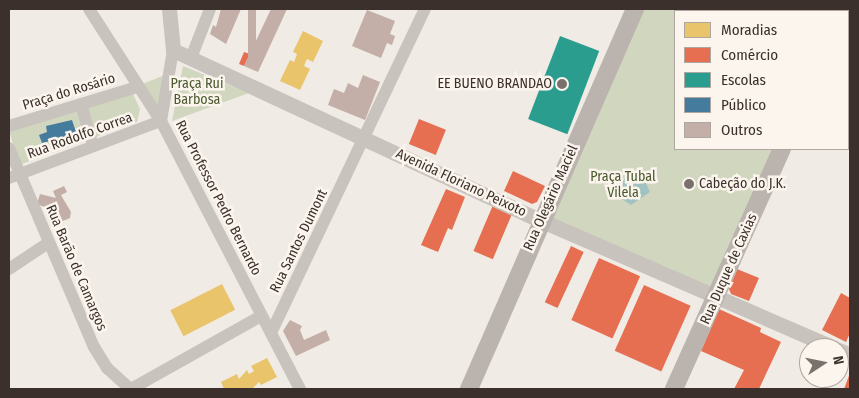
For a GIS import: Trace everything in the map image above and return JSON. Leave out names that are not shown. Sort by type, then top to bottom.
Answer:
[{"type":"main road","name":"Rua Olegário Maciel","points":[[469,389],[540,220],[635,9]]},
{"type":"main road","name":"Rua Duque de Caxias","points":[[674,389],[782,150]]},
{"type":"street","name":"Rua Professor Pedro Bernardo","points":[[90,9],[137,87],[162,121],[261,316]]},
{"type":"street","points":[[162,121],[173,50],[169,9]]},
{"type":"street","points":[[191,58],[210,9]]},
{"type":"street","name":"Rua Santos Dumont","points":[[271,333],[425,9]]},
{"type":"street","name":"Avenida Floriano Peixoto","points":[[173,50],[540,220],[812,338]]},
{"type":"street","name":"Praça do Rosário","points":[[9,126],[137,87]]},
{"type":"street","points":[[81,104],[92,139]]},
{"type":"street","name":"Rua Rodolfo Correa","points":[[14,176],[162,121]]},
{"type":"street","name":"Rua Barão de Camargos","points":[[9,148],[14,176],[48,243],[94,347],[107,368],[130,389]]},
{"type":"street","points":[[9,269],[48,243]]},
{"type":"street","points":[[130,389],[261,316],[300,389]]},
{"type":"green space","name":"Praça Tubal Vilela","points":[[634,9],[674,10],[674,150],[782,150],[717,296],[536,219]]},
{"type":"green space","name":"Praça Rui Barbosa","points":[[183,66],[249,93],[172,121]]},
{"type":"green space","points":[[165,75],[159,112],[140,85]]},
{"type":"green space","points":[[133,94],[140,109],[137,122],[19,165],[9,130]]},
{"type":"water","points":[[632,173],[645,181],[650,192],[631,205],[616,195],[613,187]]},
{"type":"building: Moradias","points":[[303,31],[323,41],[313,62],[307,59],[304,66],[310,69],[300,90],[280,81],[290,60],[294,62],[297,54],[293,52]]},
{"type":"building: Moradias","points":[[222,284],[235,310],[183,336],[170,310]]},
{"type":"building: Moradias","points":[[267,358],[277,377],[261,385],[259,382],[252,389],[224,389],[221,382],[237,374],[239,379],[247,370],[249,374],[254,371],[251,366]]},
{"type":"building: Comércio","points":[[760,9],[801,9],[780,10]]},
{"type":"building: Comércio","points":[[244,52],[250,54],[244,66],[239,64]]},
{"type":"building: Comércio","points":[[419,119],[446,130],[436,155],[409,144]]},
{"type":"building: Comércio","points":[[513,171],[545,186],[537,202],[532,204],[504,191]]},
{"type":"building: Comércio","points":[[446,189],[465,197],[452,230],[448,228],[438,252],[421,245]]},
{"type":"building: Comércio","points":[[493,205],[512,213],[493,259],[473,251]]},
{"type":"building: Comércio","points":[[571,246],[584,252],[557,308],[545,302]]},
{"type":"building: Comércio","points":[[599,258],[640,276],[612,338],[571,320]]},
{"type":"building: Comércio","points":[[737,269],[759,278],[749,301],[731,294],[729,289]]},
{"type":"building: Comércio","points":[[644,285],[691,306],[661,372],[615,351]]},
{"type":"building: Comércio","points":[[841,293],[850,298],[850,333],[848,338],[838,338],[822,330]]},
{"type":"building: Comércio","points":[[719,309],[761,328],[760,332],[781,342],[759,389],[734,389],[744,370],[701,351]]},
{"type":"building: Comércio","points":[[850,373],[850,389],[844,389],[849,388]]},
{"type":"building: Escolas","name":"EE BUENO BRANDAO","points":[[560,36],[599,51],[567,134],[528,119]]},
{"type":"building: Público","points":[[72,120],[77,135],[52,146],[50,141],[42,143],[39,135],[47,132],[46,126]]},
{"type":"building: Outros","points":[[221,9],[241,9],[226,44],[210,34],[213,25],[216,27]]},
{"type":"building: Outros","points":[[248,9],[256,9],[256,64],[248,64]]},
{"type":"building: Outros","points":[[271,9],[287,9],[258,72],[244,66]]},
{"type":"building: Outros","points":[[367,10],[395,21],[390,34],[395,36],[392,45],[387,43],[381,58],[352,46]]},
{"type":"building: Outros","points":[[363,75],[380,82],[365,120],[328,105],[334,89],[344,93],[348,83],[358,88]]},
{"type":"building: Outros","points":[[64,186],[67,192],[61,195],[71,212],[70,218],[51,226],[44,207],[37,204],[40,194],[56,198],[53,191]]},
{"type":"building: Outros","points":[[290,320],[302,326],[300,330],[304,340],[326,330],[330,340],[296,356],[283,331]]},
{"type":"place","name":"EE BUENO BRANDAO","points":[[562,84]]},
{"type":"place","name":"Cabeção do J.K.","points":[[689,184]]}]
